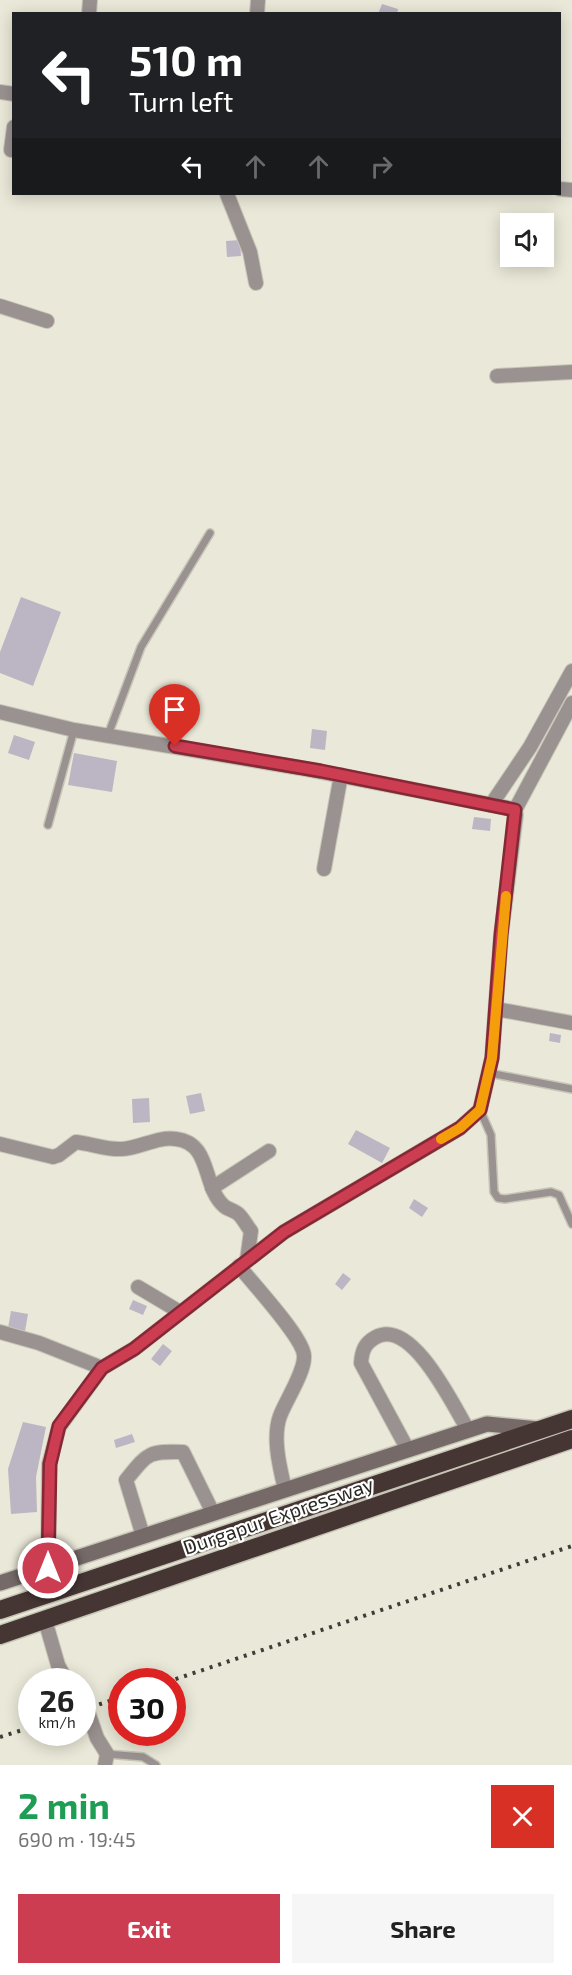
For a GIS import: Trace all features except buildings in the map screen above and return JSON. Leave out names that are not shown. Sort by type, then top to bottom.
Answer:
[{"type":"highway","name":"Durgapur Expressway","points":[[0,1610],[572,1419]]},
{"type":"highway","name":"Durgapur Expressway","points":[[0,1635],[572,1439]]},
{"type":"street","points":[[11,150],[12,142]]},
{"type":"street","points":[[227,195],[250,252],[256,283]]},
{"type":"street","points":[[0,306],[47,321]]},
{"type":"street","points":[[497,376],[572,372]]},
{"type":"street","points":[[48,1568],[50,1464],[59,1426],[102,1368],[134,1349],[284,1232],[460,1128],[480,1110],[489,1073],[496,1009],[501,935],[504,808],[530,747],[572,671]]},
{"type":"street","points":[[504,808],[572,703]]},
{"type":"street","points":[[0,712],[74,730],[341,776],[504,808]]},
{"type":"street","points":[[324,869],[341,776]]},
{"type":"street","points":[[496,1009],[572,1023]]},
{"type":"street","points":[[0,1144],[53,1157],[60,1155],[76,1142],[122,1149],[176,1138],[197,1149],[204,1161],[212,1188],[224,1206],[238,1214],[251,1231],[243,1263]]},
{"type":"street","points":[[212,1188],[269,1151]]},
{"type":"street","points":[[243,1263],[299,1340],[304,1355],[302,1366],[279,1419],[279,1457],[285,1490]]},
{"type":"street","points":[[138,1287],[180,1312]]},
{"type":"street","points":[[0,1332],[39,1343],[102,1368]]},
{"type":"street","points":[[408,1450],[361,1363],[362,1352],[368,1342],[383,1334],[394,1334],[404,1339],[423,1359],[435,1374],[468,1430]]},
{"type":"street","points":[[0,1583],[487,1424],[541,1430]]},
{"type":"street","points":[[143,1536],[126,1480],[145,1457],[157,1451],[183,1452],[213,1513]]},
{"type":"street","points":[[45,1620],[60,1668]]},
{"type":"street","points":[[96,1735],[106,1759]]},
{"type":"lane","points":[[108,735],[141,646],[210,533]]},
{"type":"lane","points":[[48,825],[74,730]]},
{"type":"lane","points":[[489,1073],[572,1089]]},
{"type":"lane","points":[[480,1110],[491,1135],[494,1192],[498,1198],[550,1192],[559,1195],[572,1224]]},
{"type":"lane","points":[[106,1759],[143,1756],[156,1765]]},
{"type":"railway","points":[[186,1676],[572,1546]]},
{"type":"railway","points":[[96,1705],[108,1702]]},
{"type":"railway","points":[[0,1737],[18,1731]]},
{"type":"slow traffic","points":[[441,1139],[460,1128],[480,1110],[487,1084],[492,1058],[506,896]]},
{"type":"route","points":[[48,1568],[50,1464],[59,1426],[102,1368],[134,1349],[284,1232],[460,1128],[480,1110],[492,1058],[501,935],[515,810],[321,771],[175,746]]}]
